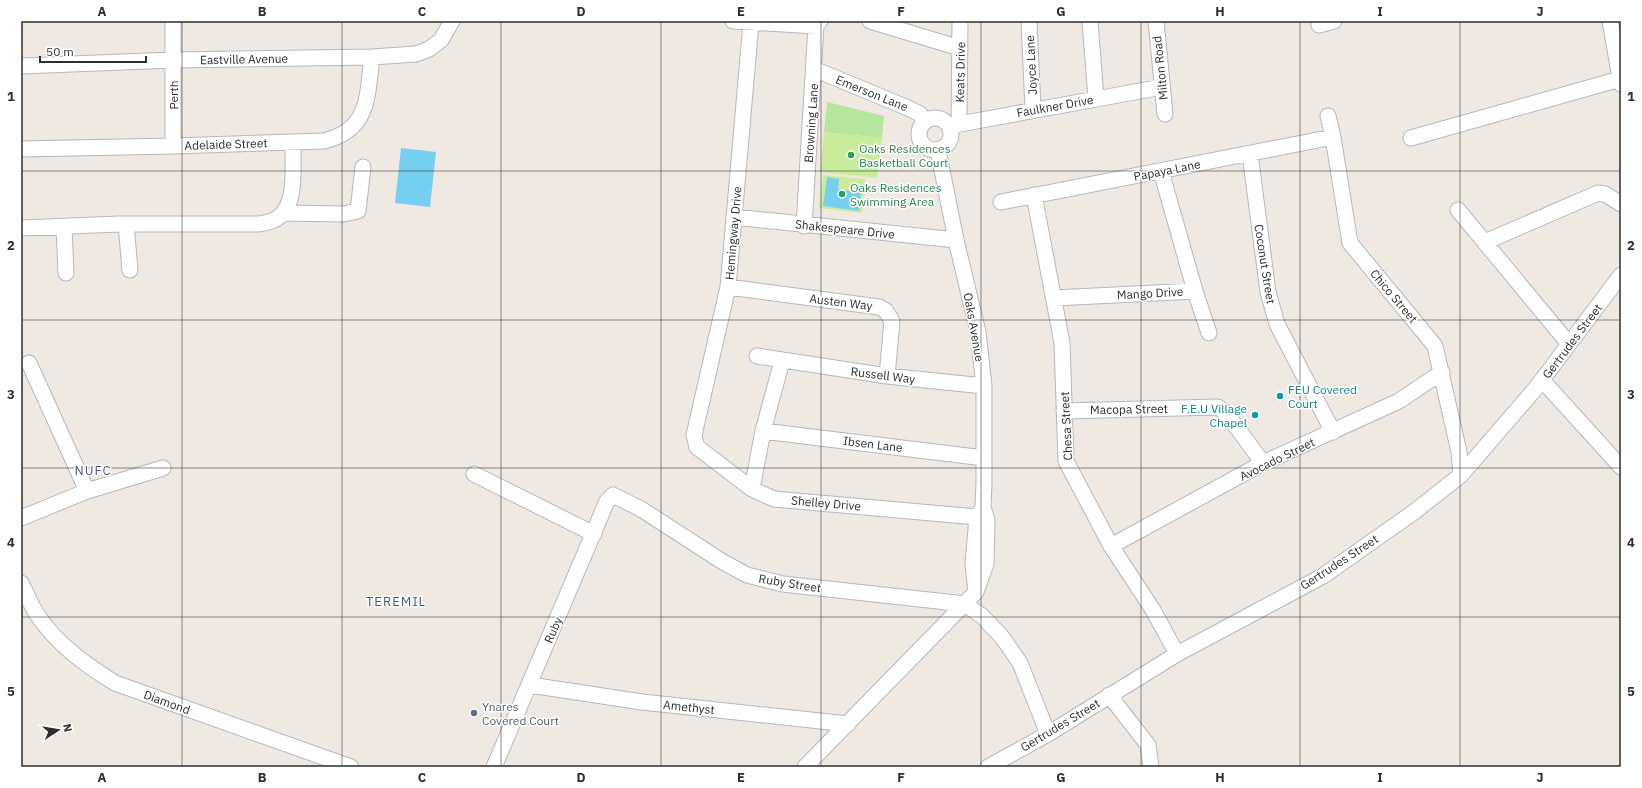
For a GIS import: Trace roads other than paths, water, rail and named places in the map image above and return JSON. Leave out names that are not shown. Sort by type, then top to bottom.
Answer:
[{"type":"street","name":"Perth","points":[[173,21],[173,146]]},
{"type":"street","name":"Eastville Avenue","points":[[21,66],[173,60],[372,57],[416,54],[429,49],[441,40],[452,21]]},
{"type":"street","points":[[733,21],[751,23],[818,24]]},
{"type":"street","points":[[870,21],[960,48]]},
{"type":"street","name":"Keats Drive","points":[[954,125],[960,48],[960,21]]},
{"type":"street","name":"Joyce Lane","points":[[1029,21],[1033,109]]},
{"type":"street","points":[[1090,21],[1096,99]]},
{"type":"street","name":"Milton Road","points":[[1156,21],[1165,114]]},
{"type":"street","points":[[1318,25],[1334,21]]},
{"type":"street","points":[[1410,138],[1620,81],[1610,21]]},
{"type":"street","name":"Hemingway Drive","points":[[695,440],[699,413],[728,287],[751,23]]},
{"type":"street","name":"Browning Lane","points":[[804,226],[818,24]]},
{"type":"street","name":"Adelaide Street","points":[[21,149],[324,141],[343,134],[356,124],[366,106],[372,57]]},
{"type":"street","name":"Emerson Lane","points":[[814,70],[908,108],[920,114],[925,122]]},
{"type":"street","name":"Faulkner Drive","points":[[954,125],[1033,109],[1162,87]]},
{"type":"street","name":"Chico Street","points":[[1328,116],[1333,137],[1350,243],[1435,346],[1459,452],[1461,475]]},
{"type":"street","points":[[931,119],[938,119],[954,125],[949,144],[944,148],[932,150],[926,148],[920,138],[920,132],[925,122],[931,119]]},
{"type":"street","name":"Papaya Lane","points":[[1001,202],[1333,137]]},
{"type":"street","points":[[21,228],[126,224],[259,224],[275,220],[283,213],[292,195],[293,142]]},
{"type":"street","name":"Oaks Avenue","points":[[804,767],[848,724],[976,592],[986,564],[988,520],[980,512],[984,483],[984,386],[978,332],[956,240],[938,150]]},
{"type":"street","name":"Coconut Street","points":[[1250,154],[1268,292],[1277,324],[1333,432]]},
{"type":"street","points":[[283,213],[343,214],[358,211],[363,167]]},
{"type":"street","name":"Mango Drive","points":[[1054,298],[1195,291],[1161,171]]},
{"type":"street","points":[[1485,242],[1598,193],[1605,194],[1621,204]]},
{"type":"street","name":"Chesa Street","points":[[1034,196],[1062,343],[1066,461],[1111,546],[1153,610],[1178,654]]},
{"type":"street","points":[[1458,210],[1569,344]]},
{"type":"street","name":"Shakespeare Drive","points":[[734,217],[804,226],[956,240]]},
{"type":"street","points":[[126,224],[130,270]]},
{"type":"street","points":[[64,226],[66,273]]},
{"type":"street","name":"Gertrudes Street","points":[[988,767],[1048,734],[1178,654],[1322,576],[1414,512],[1461,475],[1542,380],[1621,275]]},
{"type":"street","name":"Austen Way","points":[[728,287],[879,307],[886,311],[892,320],[887,376]]},
{"type":"street","points":[[1195,291],[1209,332]]},
{"type":"street","name":"Russell Way","points":[[757,356],[887,376],[984,386]]},
{"type":"street","points":[[752,489],[763,431],[782,361]]},
{"type":"street","points":[[29,363],[87,491]]},
{"type":"street","name":"Avocado Street","points":[[1111,546],[1263,463],[1399,401],[1442,372]]},
{"type":"street","points":[[1542,380],[1621,467]]},
{"type":"street","name":"Macopa Street","points":[[1064,411],[1218,407],[1226,413],[1263,463]]},
{"type":"street","name":"Ibsen Lane","points":[[763,431],[984,458]]},
{"type":"street","name":"Shelley Drive","points":[[695,440],[697,447],[752,489],[774,499],[980,512]]},
{"type":"street","points":[[21,518],[87,491],[163,468]]},
{"type":"street","points":[[474,474],[594,534]]},
{"type":"street","name":"Ruby","points":[[494,767],[607,501],[613,495]]},
{"type":"street","name":"Ruby Street","points":[[613,495],[641,509],[723,562],[747,575],[783,584],[965,604]]},
{"type":"street","name":"Diamond","points":[[21,583],[37,615],[59,642],[91,668],[115,683],[351,767]]},
{"type":"street","points":[[965,604],[982,616],[1002,636],[1020,663],[1048,734]]},
{"type":"street","name":"Amethyst","points":[[530,685],[642,702],[848,724]]},
{"type":"street","points":[[1109,696],[1148,745],[1151,767]]},
{"type":"water","points":[[401,148],[436,152],[430,207],[395,203]]},
{"type":"water","points":[[827,177],[839,179],[838,189],[861,193],[859,211],[823,206]]},
{"type":"place","name":"Oaks Residences Basketball Court","points":[[851,155]]},
{"type":"place","name":"Oaks Residences Swimming Area","points":[[842,194]]},
{"type":"place","name":"FEU Covered Court","points":[[1280,396]]},
{"type":"place","name":"F.E.U Village Chapel","points":[[1255,415]]},
{"type":"place","name":"Ynares Covered Court","points":[[474,713]]},
{"type":"district","name":"NUFC","points":[[93,470]]},
{"type":"district","name":"TEREMIL","points":[[396,601]]}]
